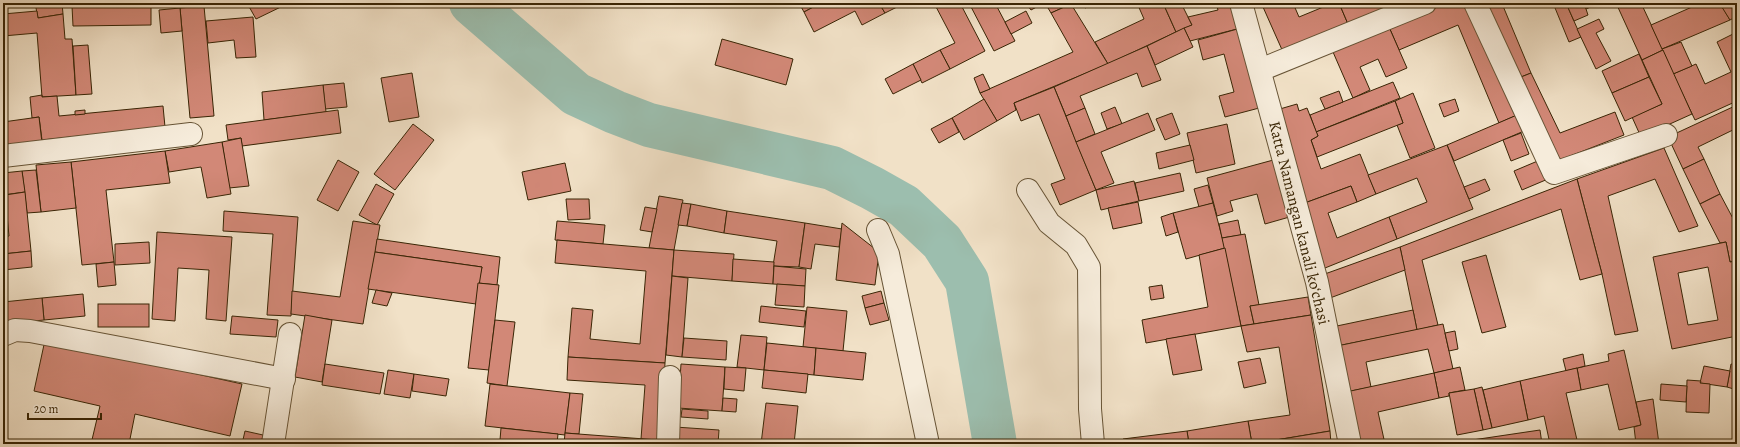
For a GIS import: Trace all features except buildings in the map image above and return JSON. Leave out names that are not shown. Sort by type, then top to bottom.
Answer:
[{"type":"street","name":"Katta Namangan kanali koʻchasi","points":[[1242,3],[1317,282],[1350,444]]},
{"type":"street","points":[[1260,70],[1425,3]]},
{"type":"street","points":[[1475,3],[1554,174],[1666,135]]},
{"type":"street","points":[[3,156],[190,134]]},
{"type":"street","points":[[1028,190],[1049,223],[1076,245],[1089,267],[1090,409],[1093,444]]},
{"type":"street","points":[[878,230],[888,254],[928,444]]},
{"type":"street","points":[[3,335],[15,330],[30,331],[284,379]]},
{"type":"street","points":[[273,444],[290,334]]},
{"type":"street","points":[[668,444],[670,377]]},
{"type":"waterway","points":[[471,3],[576,94],[615,112],[649,125],[832,168],[904,206],[942,242],[967,281],[995,444]]}]
